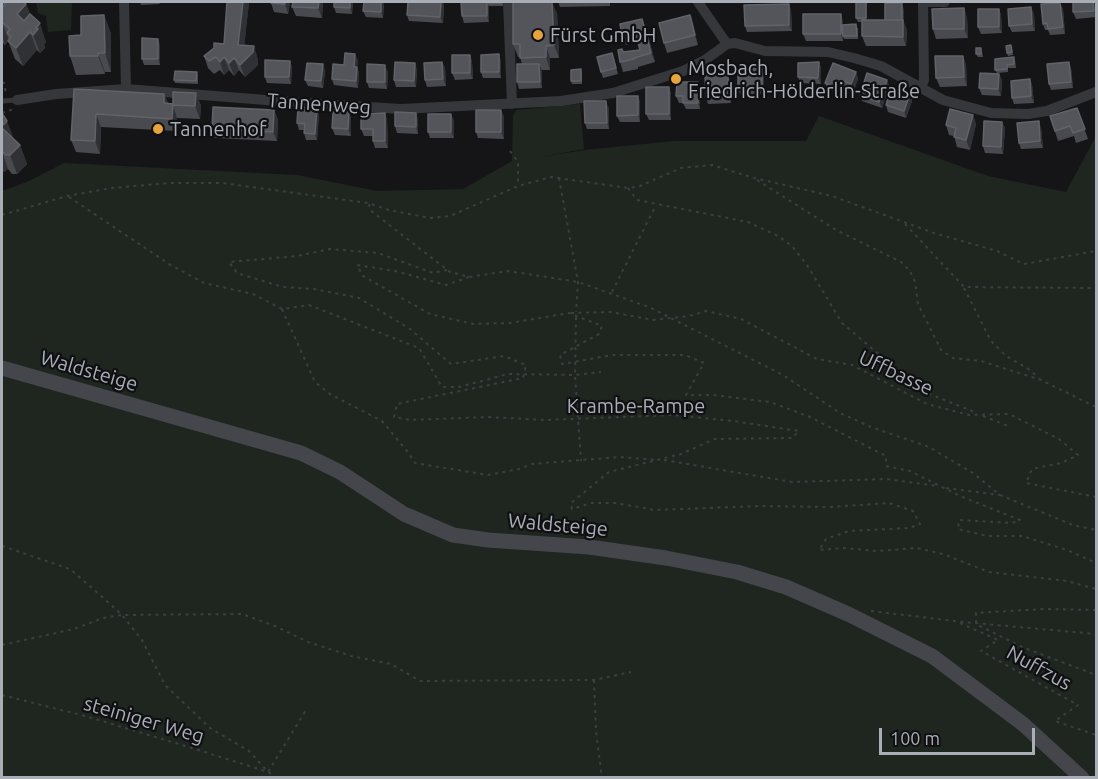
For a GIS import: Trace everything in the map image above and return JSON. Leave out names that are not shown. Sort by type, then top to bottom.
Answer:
[{"type":"street","points":[[124,2],[126,89]]},
{"type":"street","points":[[508,2],[512,104]]},
{"type":"street","points":[[698,2],[727,44],[735,43],[765,51],[828,52],[854,58],[881,66],[943,100],[970,108],[991,112],[1028,114],[1047,111],[1096,92]]},
{"type":"street","points":[[921,88],[924,80],[924,2],[945,2]]},
{"type":"street","name":"Tannenweg","points":[[13,103],[56,94],[126,89],[401,109],[561,101],[613,93],[683,71],[705,60],[727,44]]},
{"type":"street","name":"Waldsteige","points":[[2,368],[301,453],[340,472],[404,514],[453,535],[488,540],[589,547],[705,564],[786,587],[848,614],[932,656],[1023,724],[1082,777]]},
{"type":"lane","points":[[2,101],[13,103]]},
{"type":"path","points":[[2,113],[11,110],[13,103]]},
{"type":"path","points":[[510,151],[518,162],[518,186]]},
{"type":"path","points":[[2,215],[67,196],[112,188],[168,183],[222,183],[368,203],[408,215],[430,218],[450,216],[518,186],[545,178],[628,188],[640,186],[681,168],[712,165],[754,178],[832,196],[903,222],[997,251],[1024,264],[1096,251]]},
{"type":"path","points":[[559,178],[578,282],[575,375],[581,461]]},
{"type":"path","points":[[754,178],[836,230],[901,262],[910,271],[915,282],[918,304],[941,350],[953,358],[981,361],[1041,380],[1096,407]]},
{"type":"path","points":[[628,188],[637,200],[748,222],[778,236],[792,246],[807,265],[842,323],[922,391],[1008,426]]},
{"type":"path","points":[[67,196],[169,264],[204,283],[253,294],[282,309],[309,305],[419,348],[442,387],[459,387],[508,374],[575,375],[600,372]]},
{"type":"path","points":[[368,203],[370,210],[447,270],[469,277]]},
{"type":"path","points":[[612,292],[656,205]]},
{"type":"path","points":[[903,222],[964,287],[991,341],[1006,356],[1027,368],[1041,380]]},
{"type":"path","points":[[447,270],[433,273],[378,253],[330,249],[297,256],[230,262],[237,273],[283,288],[314,289],[359,298],[410,329],[451,364],[504,356],[526,365],[524,375]]},
{"type":"path","points":[[1000,495],[973,473],[929,447],[871,427],[840,413],[783,375],[672,318],[612,292],[578,282],[508,271],[469,277],[446,285],[357,265],[363,276],[430,314],[473,324],[510,323],[568,313],[602,326],[599,334],[560,355],[562,364],[612,355],[685,355],[704,363],[686,395],[713,395],[770,402],[810,417],[886,456],[886,466],[910,471],[960,496],[1020,520],[1012,523],[959,520],[958,529],[987,536],[1023,536],[1067,550],[1096,563]]},
{"type":"path","points":[[964,287],[1096,288]]},
{"type":"path","points":[[282,309],[315,382],[330,394],[382,421],[415,463],[488,475],[519,470],[532,464],[619,457],[660,460],[792,482],[886,479],[1000,495],[1073,525],[1096,530]]},
{"type":"path","name":"Uffbasse","points":[[576,315],[611,312],[653,320],[689,316],[706,311],[741,320],[817,360],[852,365],[927,404],[969,415],[1009,414],[1059,439],[1078,455],[1061,464],[1032,470],[1026,483],[1096,497]]},
{"type":"path","name":"Krambe-Rampe","points":[[524,375],[523,378],[397,404],[394,417],[410,420],[488,417],[545,420],[674,415],[799,431],[792,438],[715,439],[681,454],[609,472],[572,503],[572,509],[591,503],[655,510],[760,506],[829,507],[889,503],[913,511],[920,524],[909,528],[849,531],[826,539],[819,550],[843,548],[877,551],[917,548],[944,554],[989,572],[1067,581],[1096,589]]},
{"type":"path","points":[[2,546],[70,570],[122,615],[142,640],[165,685],[210,728],[249,751],[268,772],[306,710]]},
{"type":"path","points":[[976,624],[976,613],[1044,609],[1096,610]]},
{"type":"path","points":[[848,614],[857,610],[895,612],[976,624],[1096,634]]},
{"type":"path","points":[[2,645],[74,629],[104,618],[122,615],[242,614],[276,626],[308,642],[351,656],[391,664],[420,681],[594,680],[631,672]]},
{"type":"path","name":"Nuffzus","points":[[958,622],[998,640],[981,651],[1078,705],[1055,721],[1096,735]]},
{"type":"path","points":[[976,624],[1022,647],[1096,675]]},
{"type":"path","points":[[594,680],[596,732],[602,777]]},
{"type":"path","name":"steiniger Weg","points":[[2,696],[85,716],[268,772],[277,777]]},
{"type":"shaded area","points":[[36,2],[72,2],[71,30],[48,32],[46,16],[38,13]]},
{"type":"shaded area","points":[[580,104],[584,149],[539,157],[674,141],[806,141],[819,116],[988,176],[1066,192],[1096,136],[1096,777],[2,777],[2,191],[27,182],[64,163],[297,175],[377,191],[463,189],[512,161],[513,115],[516,110]]},
{"type":"building","points":[[2,2],[23,2],[26,4],[17,14],[24,21],[30,14],[40,23],[33,35],[30,32],[16,48],[8,41],[11,37],[7,33],[10,29],[2,22],[2,7],[5,4]]},
{"type":"building","points":[[227,2],[243,2],[238,45],[254,46],[253,52],[240,65],[234,58],[229,63],[224,57],[220,62],[216,57],[209,61],[204,56],[214,48],[214,43],[224,44]]},
{"type":"building","points":[[293,2],[319,2],[318,8],[292,7]]},
{"type":"building","points":[[334,2],[350,2],[350,8],[334,7]]},
{"type":"building","points":[[364,2],[381,2],[381,12],[363,11]]},
{"type":"building","points":[[408,2],[441,2],[440,17],[407,15]]},
{"type":"building","points":[[461,2],[487,2],[487,16],[462,16]]},
{"type":"building","name":"Fürst GmbH","points":[[513,2],[552,2],[554,45],[546,46],[546,57],[520,58],[520,44],[513,44]]},
{"type":"building","points":[[856,2],[866,2],[866,18],[856,18]]},
{"type":"building","points":[[1073,2],[1093,2],[1094,11],[1073,12]]},
{"type":"building","points":[[885,3],[902,3],[902,20],[885,20]]},
{"type":"building","points":[[1060,3],[1063,27],[1048,29],[1047,23],[1043,24],[1041,4]]},
{"type":"building","points":[[789,4],[789,25],[745,26],[744,5]]},
{"type":"building","points":[[1031,7],[1032,24],[1009,26],[1008,9]]},
{"type":"building","points":[[964,8],[964,29],[933,29],[932,9]]},
{"type":"building","points":[[978,9],[999,9],[999,27],[978,27]]},
{"type":"building","points":[[803,14],[841,14],[841,34],[803,34]]},
{"type":"building","points":[[104,15],[105,53],[98,53],[98,56],[70,56],[69,36],[81,35],[81,16]]},
{"type":"building","points":[[690,15],[695,35],[664,43],[659,23]]},
{"type":"building","points":[[642,19],[651,53],[620,62],[618,50],[622,49],[623,52],[640,50],[635,31],[622,35],[620,24]]},
{"type":"building","points":[[862,20],[903,20],[903,37],[862,36]]},
{"type":"building","points":[[856,24],[857,36],[843,36],[842,25]]},
{"type":"building","points":[[142,38],[158,39],[158,59],[142,59]]},
{"type":"building","points":[[1011,45],[1012,52],[1007,53],[1006,46]]},
{"type":"building","points":[[976,48],[981,48],[981,54],[976,54]]},
{"type":"building","points":[[345,53],[355,54],[356,81],[332,79],[333,64],[344,65]]},
{"type":"building","points":[[612,53],[616,68],[601,72],[597,57]]},
{"type":"building","points":[[499,54],[499,72],[481,72],[481,55]]},
{"type":"building","points":[[452,55],[470,55],[470,73],[452,73]]},
{"type":"building","points":[[935,56],[963,56],[964,77],[936,78]]},
{"type":"building","points":[[1014,57],[1014,64],[1007,65],[1007,69],[995,70],[995,59]]},
{"type":"building","points":[[265,60],[290,61],[289,77],[265,77]]},
{"type":"building","points":[[395,62],[415,63],[414,81],[394,80]]},
{"type":"building","points":[[442,62],[443,79],[425,80],[424,63]]},
{"type":"building","points":[[819,62],[818,78],[798,77],[798,63]]},
{"type":"building","points":[[1069,62],[1071,82],[1049,84],[1047,64]]},
{"type":"building","points":[[307,63],[323,64],[321,81],[305,80]]},
{"type":"building","points":[[833,63],[856,72],[851,84],[841,80],[838,88],[825,83]]},
{"type":"building","points":[[367,64],[385,65],[385,82],[367,82]]},
{"type":"building","points":[[517,64],[539,64],[540,82],[517,82]]},
{"type":"building","points":[[738,68],[762,68],[762,87],[738,87]]},
{"type":"building","points":[[581,69],[581,81],[571,81],[571,70]]},
{"type":"building","points":[[175,71],[197,72],[196,81],[174,80]]},
{"type":"building","points":[[867,73],[887,80],[879,102],[860,95]]},
{"type":"building","points":[[980,73],[999,74],[998,89],[979,88]]},
{"type":"building","points":[[705,75],[728,75],[729,97],[706,97]]},
{"type":"building","points":[[1030,79],[1031,96],[1012,98],[1011,81]]},
{"type":"building","points":[[677,82],[698,82],[698,103],[683,103],[683,96],[676,96]]},
{"type":"building","points":[[646,87],[669,87],[669,114],[646,114]]},
{"type":"building","points":[[891,88],[910,94],[904,111],[886,105]]},
{"type":"building","points":[[74,89],[164,94],[164,103],[173,104],[173,92],[196,93],[195,106],[173,105],[172,119],[96,114],[95,141],[71,140]]},
{"type":"building","points":[[617,96],[638,96],[638,115],[617,116]]},
{"type":"building","points":[[584,101],[606,101],[607,123],[585,123]]},
{"type":"building","points":[[213,107],[274,110],[273,132],[212,129]]},
{"type":"building","points":[[298,107],[317,108],[315,134],[304,133],[305,124],[297,123]]},
{"type":"building","points":[[1077,108],[1085,129],[1073,133],[1070,126],[1055,131],[1050,116]]},
{"type":"building","points":[[950,109],[973,115],[966,140],[954,137],[956,128],[946,125]]},
{"type":"building","points":[[476,110],[501,110],[501,132],[476,132]]},
{"type":"building","points":[[333,112],[349,112],[348,129],[332,128]]},
{"type":"building","points":[[395,112],[416,113],[416,127],[395,126]]},
{"type":"building","points":[[2,113],[7,121],[2,126]]},
{"type":"building","points":[[385,113],[385,141],[373,141],[373,129],[361,129],[361,114]]},
{"type":"building","points":[[428,114],[451,114],[451,132],[428,132]]},
{"type":"building","points":[[984,121],[1002,122],[1001,147],[983,146]]},
{"type":"building","points":[[1039,121],[1040,141],[1019,143],[1017,123]]},
{"type":"building","points":[[2,128],[20,145],[10,155],[2,151]]},
{"type":"place","name":"Fürst GmbH","points":[[538,35]]},
{"type":"place","name":"Mosbach, Friedrich-Hölderlin-Straße","points":[[676,79]]},
{"type":"place","name":"Tannenhof","points":[[158,129]]}]
